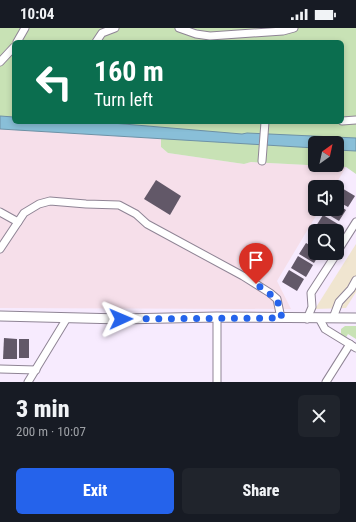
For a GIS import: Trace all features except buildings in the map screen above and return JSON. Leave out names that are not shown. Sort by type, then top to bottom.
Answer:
[{"type":"main road","points":[[0,316],[67,318],[356,318]]},
{"type":"street","points":[[18,40],[25,28]]},
{"type":"street","points":[[97,40],[102,33],[115,28]]},
{"type":"street","points":[[179,28],[196,34],[210,36],[283,31],[294,28]]},
{"type":"street","points":[[0,62],[11,55]]},
{"type":"street","points":[[344,121],[356,120]]},
{"type":"street","points":[[262,161],[265,125]]},
{"type":"street","points":[[0,249],[24,213],[33,207],[50,201],[86,204],[119,204],[136,214],[147,224],[243,276],[270,293],[277,299],[282,318]]},
{"type":"street","points":[[0,212],[18,222]]},
{"type":"street","points":[[344,242],[356,222]]},
{"type":"street","points":[[307,319],[312,308],[311,293],[332,260]]},
{"type":"street","points":[[333,318],[339,302],[351,289],[356,280]]},
{"type":"street","points":[[217,317],[217,382]]},
{"type":"street","points":[[28,382],[67,318]]},
{"type":"street","points":[[319,318],[325,329],[353,346],[326,382]]},
{"type":"street","points":[[0,369],[36,370]]},
{"type":"shaded area","points":[[0,129],[161,139],[161,147],[168,153],[244,164],[251,162],[308,165],[308,172],[343,172],[338,180],[308,180],[308,216],[316,216],[311,224],[308,224],[308,229],[277,281],[291,309],[0,308]]},
{"type":"shaded area","points":[[356,244],[356,292],[346,308],[315,309]]},
{"type":"green space","points":[[0,28],[356,28],[356,174],[344,167],[344,136],[308,136],[308,165],[251,162],[244,164],[168,153],[161,147],[161,127],[115,124],[344,124],[344,40],[12,40],[12,117],[0,116]]},
{"type":"green space","points":[[345,326],[356,326],[356,339],[348,334],[345,339],[341,335],[341,329]]},
{"type":"water","points":[[0,116],[12,117],[12,124],[124,124],[242,134],[312,136],[308,136],[308,148],[0,129]]},
{"type":"water","points":[[344,137],[356,138],[356,151],[344,150]]},
{"type":"route","points":[[121,319],[217,317],[282,318],[277,299],[256,284]]}]
